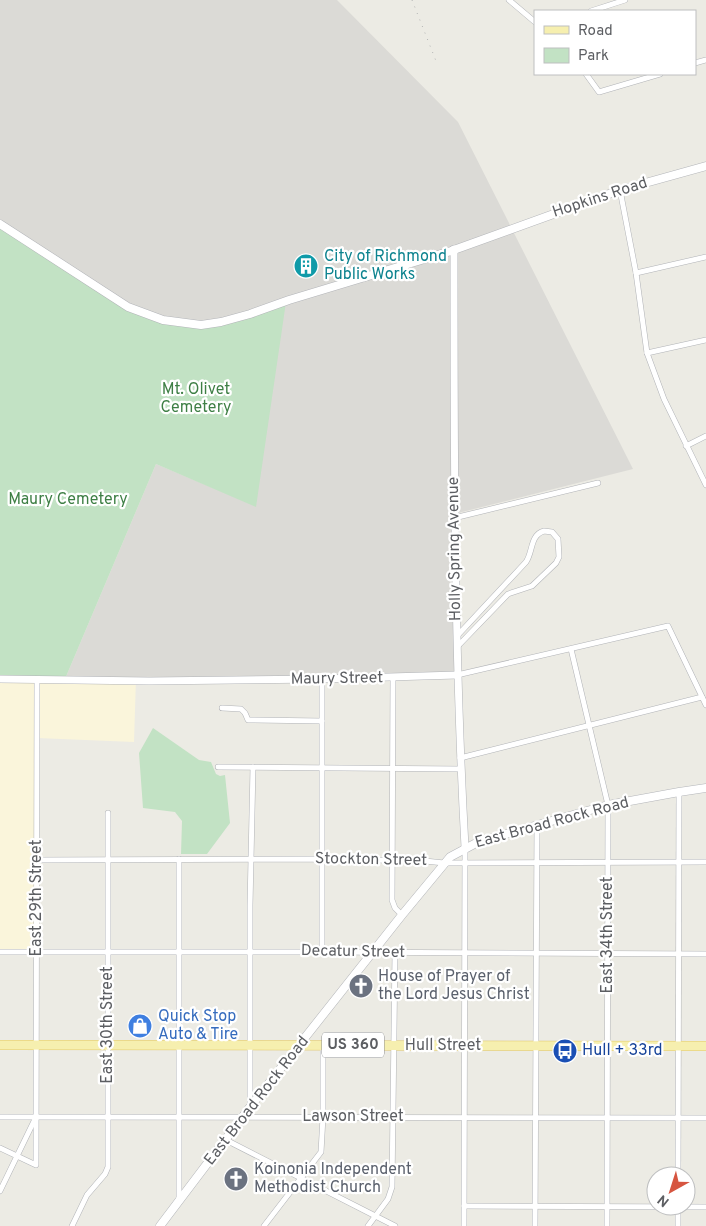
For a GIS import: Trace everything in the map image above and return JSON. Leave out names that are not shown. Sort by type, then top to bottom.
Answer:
[{"type":"main road","name":"Hopkins Road","points":[[0,224],[128,307],[163,320],[196,325],[221,322],[250,314],[454,249],[620,190],[706,166]]},
{"type":"main road","name":"East Broad Rock Road","points":[[160,1226],[250,1108],[444,863],[465,848],[478,842],[537,825],[608,805],[706,788]]},
{"type":"main road","name":"Hull Street","points":[[0,1045],[706,1046]]},
{"type":"street","points":[[509,0],[534,21]]},
{"type":"street","points":[[594,10],[624,0]]},
{"type":"street","points":[[587,75],[599,92],[657,75]]},
{"type":"street","points":[[620,190],[636,274],[647,353],[664,400],[706,485]]},
{"type":"street","name":"Holly Spring Avenue","points":[[454,249],[454,518],[457,675],[465,848]]},
{"type":"street","points":[[636,274],[706,256]]},
{"type":"street","points":[[647,353],[706,340]]},
{"type":"street","points":[[686,446],[706,436]]},
{"type":"street","points":[[454,518],[598,483]]},
{"type":"street","points":[[457,636],[530,557],[537,534],[544,531],[555,535],[558,539],[559,557],[556,563],[532,586],[508,594],[457,648]]},
{"type":"street","name":"Maury Street","points":[[0,679],[149,681],[393,678],[457,675],[668,626],[702,697]]},
{"type":"street","name":"East 34th Street","points":[[571,649],[608,805],[607,1226]]},
{"type":"street","points":[[393,678],[392,900],[395,908],[402,915]]},
{"type":"street","name":"East 29th Street","points":[[17,1156],[36,1165],[37,679]]},
{"type":"street","points":[[322,679],[322,952]]},
{"type":"street","points":[[460,758],[702,697],[706,705]]},
{"type":"street","points":[[222,708],[241,709],[245,712],[248,720],[322,720]]},
{"type":"street","points":[[218,767],[461,769]]},
{"type":"street","points":[[250,1108],[250,859],[253,768]]},
{"type":"street","points":[[678,1166],[679,792]]},
{"type":"street","name":"East 30th Street","points":[[72,1226],[87,1195],[108,1170],[108,813]]},
{"type":"street","points":[[536,1226],[537,825]]},
{"type":"street","points":[[464,1226],[465,848]]},
{"type":"street","points":[[179,859],[179,1201]]},
{"type":"street","name":"Stockton Street","points":[[37,860],[321,859],[444,863],[537,861],[706,862]]},
{"type":"street","name":"Decatur Street","points":[[0,952],[706,954]]},
{"type":"street","points":[[368,1226],[392,1191],[395,953]]},
{"type":"street","points":[[264,1226],[321,1152],[324,1045]]},
{"type":"street","name":"Lawson Street","points":[[0,1117],[706,1118]]},
{"type":"street","name":"East 29th Street","points":[[0,1191],[37,1117]]},
{"type":"street","points":[[226,1140],[396,1226]]},
{"type":"street","points":[[0,1148],[17,1156]]},
{"type":"street","points":[[464,1206],[646,1206]]},
{"type":"shaded area","points":[[0,0],[337,0],[458,122],[633,469],[454,514],[458,675],[65,679],[156,464],[256,506],[198,324],[173,321],[126,305],[0,227]]},
{"type":"shaded area","points":[[136,678],[134,742],[37,738],[37,951],[0,951],[0,679]]},
{"type":"green space","points":[[0,227],[104,293],[149,315],[198,324],[286,302],[256,507],[156,464],[65,679],[0,679]]},
{"type":"green space","points":[[153,728],[199,760],[211,762],[216,774],[220,776],[225,775],[230,823],[207,854],[181,854],[182,821],[175,812],[143,808],[139,753]]},
{"type":"railway","points":[[412,0],[436,61]]},
{"type":"place","name":"City of Richmond Public Works","points":[[306,266]]},
{"type":"place","name":"House of Prayer of the Lord Jesus Christ","points":[[361,986]]},
{"type":"place","name":"Quick Stop Auto & Tire","points":[[140,1026]]},
{"type":"place","name":"Hull + 33rd","points":[[565,1051]]},
{"type":"place","name":"Koinonia Independent Methodist Church","points":[[236,1179]]},
{"type":"park label","name":"Mt. Olivet Cemetery","points":[[196,399]]},
{"type":"park label","name":"Maury Cemetery","points":[[68,500]]}]
